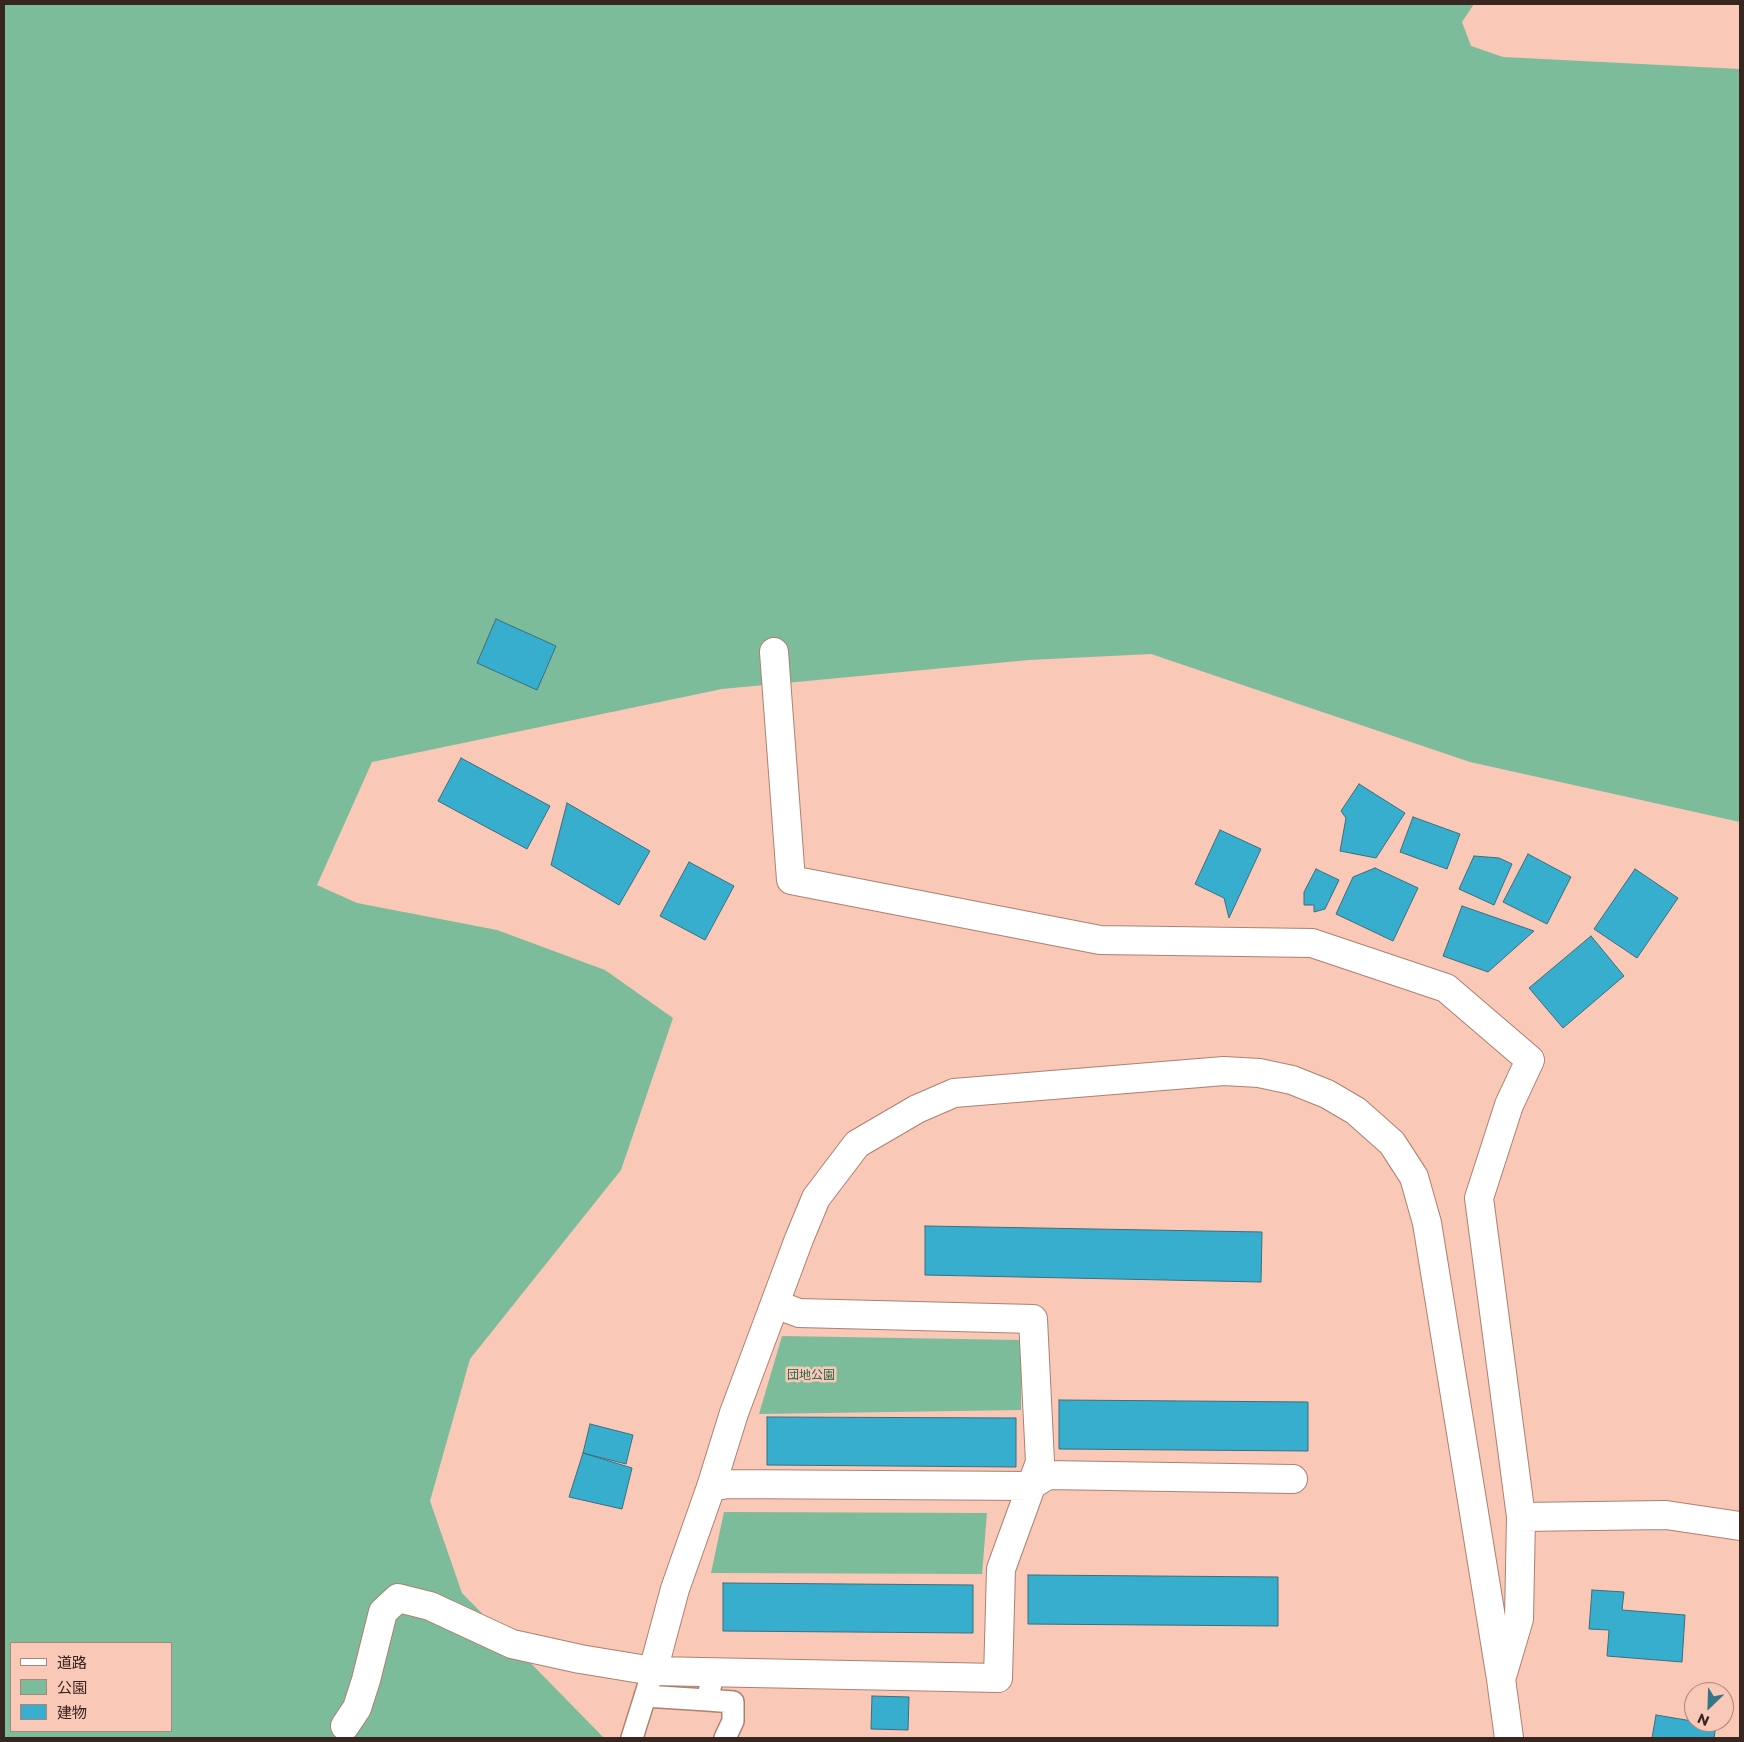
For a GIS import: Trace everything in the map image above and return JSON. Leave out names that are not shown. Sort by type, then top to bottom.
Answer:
[{"type":"street","points":[[774,652],[791,880],[1100,940],[1312,943],[1446,988],[1530,1060],[1509,1105],[1479,1198],[1521,1517],[1519,1619],[1501,1679]]},
{"type":"street","points":[[649,1683],[674,1589],[711,1486],[734,1413],[775,1304],[816,1198],[857,1144],[917,1109],[954,1093],[1224,1071],[1259,1073],[1292,1080],[1327,1094],[1356,1111],[1392,1143],[1414,1177],[1427,1223],[1509,1738]]},
{"type":"street","points":[[345,1726],[357,1708],[362,1694],[382,1612],[398,1598],[430,1606],[512,1644],[580,1659],[649,1683],[714,1672],[998,1678],[1001,1569],[1040,1462],[1033,1319],[798,1313],[775,1304]]},
{"type":"street","points":[[711,1486],[727,1484],[1030,1486],[1048,1476],[1294,1479]]},
{"type":"street","points":[[1521,1517],[1666,1515],[1740,1526]]},
{"type":"lane","points":[[708,1700],[714,1672]]},
{"type":"lane","points":[[632,1738],[649,1683],[708,1700],[733,1702],[733,1721],[726,1738]]},
{"type":"green space","points":[[4,4],[1474,4],[1462,22],[1471,46],[1503,57],[1740,69],[1740,822],[1470,762],[1151,654],[1029,660],[722,689],[372,762],[317,885],[357,903],[497,930],[605,970],[673,1018],[621,1170],[470,1359],[430,1501],[462,1593],[604,1738],[4,1738]]},
{"type":"green space","name":"団地公園","points":[[782,1336],[1021,1340],[1021,1410],[759,1414]]},
{"type":"green space","points":[[724,1512],[987,1513],[982,1574],[711,1573]]},
{"type":"building","points":[[496,619],[556,646],[537,690],[477,663]]},
{"type":"building","points":[[461,758],[550,806],[527,849],[438,801]]},
{"type":"building","points":[[1359,784],[1405,813],[1376,858],[1340,851],[1346,818],[1341,811]]},
{"type":"building","points":[[567,803],[650,851],[619,905],[551,865]]},
{"type":"building","points":[[1413,817],[1460,834],[1447,869],[1400,852]]},
{"type":"building","points":[[1220,830],[1261,849],[1229,918],[1224,898],[1195,884]]},
{"type":"building","points":[[1528,854],[1571,877],[1547,924],[1503,902]]},
{"type":"building","points":[[1474,856],[1499,858],[1512,864],[1494,905],[1459,889]]},
{"type":"building","points":[[689,862],[734,886],[705,940],[660,916]]},
{"type":"building","points":[[1375,868],[1418,888],[1393,941],[1336,914],[1353,877]]},
{"type":"building","points":[[1316,869],[1339,880],[1325,909],[1314,912],[1314,905],[1304,905],[1304,892]]},
{"type":"building","points":[[1635,869],[1678,898],[1637,958],[1594,929]]},
{"type":"building","points":[[1462,906],[1534,931],[1488,972],[1443,956]]},
{"type":"building","points":[[1591,936],[1624,976],[1563,1028],[1529,988]]},
{"type":"building","points":[[925,1226],[1262,1232],[1261,1282],[925,1275]]},
{"type":"building","points":[[1059,1400],[1308,1402],[1308,1451],[1059,1449]]},
{"type":"building","points":[[767,1417],[1016,1418],[1016,1467],[767,1465]]},
{"type":"building","points":[[590,1424],[633,1435],[626,1464],[583,1453]]},
{"type":"building","points":[[583,1453],[632,1468],[622,1509],[569,1497]]},
{"type":"building","points":[[1028,1575],[1278,1577],[1278,1626],[1028,1624]]},
{"type":"building","points":[[723,1583],[973,1585],[973,1633],[723,1631]]},
{"type":"building","points":[[1592,1590],[1624,1592],[1622,1610],[1685,1615],[1682,1662],[1607,1656],[1609,1630],[1589,1629]]},
{"type":"building","points":[[872,1696],[909,1697],[908,1730],[871,1729]]},
{"type":"building","points":[[1656,1715],[1684,1720],[1684,1732],[1715,1732],[1714,1738],[1652,1738]]}]
